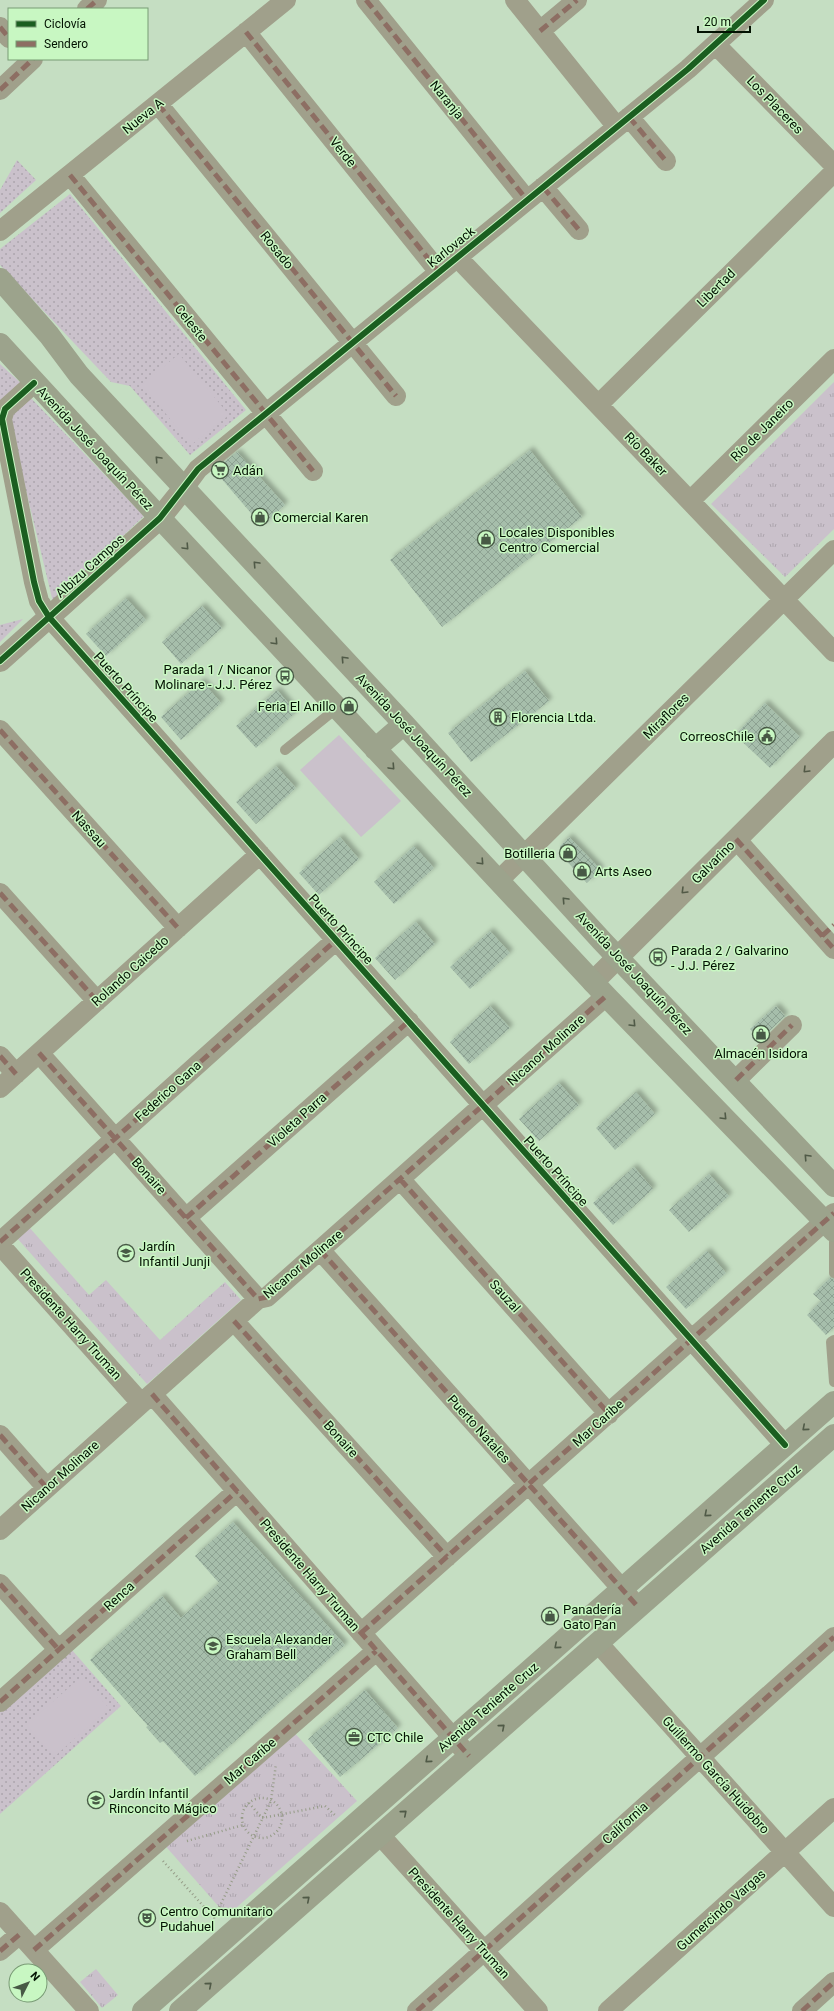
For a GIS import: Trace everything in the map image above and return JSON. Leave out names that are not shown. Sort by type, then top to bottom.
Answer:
[{"type":"main road","name":"Avenida José Joaquín Pérez","points":[[0,280],[49,335],[74,370],[404,724],[618,958],[736,1080],[834,1186]]},
{"type":"main road","points":[[0,301],[58,359],[74,370]]},
{"type":"main road","name":"Avenida José Joaquín Pérez","points":[[0,344],[599,989],[831,1222]]},
{"type":"main road","points":[[375,749],[404,724]]},
{"type":"main road","name":"Avenida Teniente Cruz","points":[[143,2011],[834,1402]]},
{"type":"main road","name":"Avenida Teniente Cruz","points":[[180,2011],[834,1435]]},
{"type":"street","points":[[88,8],[97,0]]},
{"type":"street","name":"Nueva A","points":[[0,231],[286,0]]},
{"type":"street","name":"Naranja","points":[[366,0],[527,200]]},
{"type":"street","points":[[515,0],[540,31],[623,122],[666,162]]},
{"type":"street","points":[[540,31],[577,0]]},
{"type":"street","name":"Karlovack","points":[[160,518],[198,469],[716,45],[764,0]]},
{"type":"street","points":[[0,27],[8,37]]},
{"type":"street","name":"Verde","points":[[246,32],[439,272]]},
{"type":"street","name":"Los Placeres","points":[[716,45],[834,165]]},
{"type":"street","points":[[0,90],[30,60]]},
{"type":"street","name":"Rosado","points":[[158,104],[396,396]]},
{"type":"street","name":"Libertad","points":[[598,405],[834,172]]},
{"type":"street","name":"Celeste","points":[[70,175],[313,471]]},
{"type":"street","points":[[543,187],[578,230]]},
{"type":"street","name":"Río Baker","points":[[457,257],[834,652]]},
{"type":"street","name":"Río de Janeiro","points":[[690,501],[834,359]]},
{"type":"street","name":"Puerto Príncipe","points":[[34,382],[4,409],[2,419],[34,582],[40,601],[49,617],[785,1445]]},
{"type":"street","name":"Albizu Campos","points":[[0,662],[160,518]]},
{"type":"street","name":"Miraflores","points":[[498,881],[525,857],[834,550]]},
{"type":"street","name":"Nassau","points":[[0,730],[178,928]]},
{"type":"street","name":"Galvarino","points":[[599,989],[618,958],[834,742]]},
{"type":"street","points":[[736,839],[830,936]]},
{"type":"street","name":"Rolando Caicedo","points":[[0,1088],[260,854]]},
{"type":"street","points":[[0,893],[97,1001]]},
{"type":"street","name":"Federico Gana","points":[[0,1244],[115,1138],[336,940]]},
{"type":"street","name":"Nicanor Molinare","points":[[0,1530],[258,1299],[267,1297],[483,1105],[599,989]]},
{"type":"street","name":"Violeta Parra","points":[[186,1218],[408,1021]]},
{"type":"street","points":[[736,1080],[792,1025]]},
{"type":"street","name":"Bonaire","points":[[40,1053],[258,1299]]},
{"type":"street","points":[[0,1056],[16,1074]]},
{"type":"street","name":"Sauzal","points":[[400,1179],[609,1414]]},
{"type":"street","name":"Mar Caribe","points":[[361,1633],[692,1340],[831,1222]]},
{"type":"street","name":"Presidente Harry Truman","points":[[0,1244],[237,1491],[469,1756]]},
{"type":"street","name":"Puerto Natales","points":[[320,1250],[638,1607]]},
{"type":"street","name":"Bonaire","points":[[234,1321],[447,1557]]},
{"type":"street","points":[[0,1435],[47,1488]]},
{"type":"street","name":"Renca","points":[[0,1702],[237,1491]]},
{"type":"street","points":[[0,1584],[59,1650]]},
{"type":"street","name":"California","points":[[417,2011],[699,1756],[834,1637]]},
{"type":"street","name":"Guillermo García Huidobro","points":[[598,1642],[834,1907]]},
{"type":"street","name":"Mar Caribe","points":[[34,1950],[376,1650]]},
{"type":"street","name":"Gumercindo Vargas","points":[[608,2011],[834,1808]]},
{"type":"street","name":"Presidente Harry Truman","points":[[380,1835],[538,2011]]},
{"type":"street","points":[[0,1912],[89,2011]]},
{"type":"street","points":[[0,1951],[20,1934]]},
{"type":"street","points":[[802,2011],[834,1982]]},
{"type":"lane","points":[[285,750],[337,708]]},
{"type":"lane","points":[[834,1242],[834,1274]]},
{"type":"lane","points":[[834,1340],[832,1342],[834,1382]]},
{"type":"path","points":[[214,1918],[271,1801],[278,1746],[276,1738]]},
{"type":"path","points":[[262,1798],[271,1801],[279,1807],[282,1814],[280,1826],[271,1836],[265,1838],[254,1836],[247,1831],[243,1825],[242,1813],[249,1803],[262,1798]]},
{"type":"path","points":[[249,1803],[262,1818]]},
{"type":"path","points":[[262,1818],[325,1806],[350,1828]]},
{"type":"path","points":[[184,1842],[243,1825]]},
{"type":"path","points":[[151,1847],[229,1935]]},
{"type":"green space","points":[[17,160],[36,180],[0,213],[0,190]]},
{"type":"green space","points":[[70,194],[246,410],[190,455],[130,386],[111,382],[0,265],[0,249]]},
{"type":"green space","points":[[179,354],[229,415],[191,445],[142,384]]},
{"type":"green space","points":[[0,364],[22,384],[0,405]]},
{"type":"green space","points":[[834,382],[834,529],[785,577],[711,504]]},
{"type":"green space","points":[[30,397],[144,516],[53,602],[8,416]]},
{"type":"green space","points":[[23,619],[0,642],[0,625]]},
{"type":"green space","points":[[339,735],[401,801],[361,837],[300,770]]},
{"type":"green space","points":[[29,1227],[89,1295],[106,1280],[160,1340],[225,1282],[241,1300],[147,1384],[16,1237]]},
{"type":"green space","points":[[72,1650],[121,1706],[0,1814],[0,1712]]},
{"type":"green space","points":[[81,1677],[109,1708],[54,1757],[26,1725]]},
{"type":"green space","points":[[290,1728],[357,1801],[227,1916],[161,1841]]},
{"type":"green space","points":[[96,1969],[118,1995],[102,2008],[80,1982]]},
{"type":"building","name":"Locales Disponibles Centro Comercial","points":[[530,450],[582,517],[442,627],[390,560]]},
{"type":"building","points":[[237,452],[285,505],[262,526],[214,470]]},
{"type":"building","points":[[126,598],[146,620],[106,656],[86,634]]},
{"type":"building","points":[[202,606],[222,628],[181,664],[162,642]]},
{"type":"building","name":"Florencia Ltda.","points":[[525,671],[549,701],[471,762],[448,733]]},
{"type":"building","points":[[202,681],[221,703],[181,740],[161,717]]},
{"type":"building","points":[[277,690],[296,712],[256,748],[236,726]]},
{"type":"building","name":"CorreosChile","points":[[765,703],[800,737],[770,768],[735,735]]},
{"type":"building","points":[[276,766],[296,788],[256,824],[236,802]]},
{"type":"building","points":[[340,837],[359,859],[319,895],[299,873]]},
{"type":"building","points":[[569,837],[601,870],[587,883],[560,854],[560,846]]},
{"type":"building","points":[[414,846],[434,868],[394,904],[374,882]]},
{"type":"building","points":[[416,922],[435,944],[395,980],[375,958]]},
{"type":"building","points":[[490,931],[510,953],[470,989],[450,967]]},
{"type":"building","points":[[490,1006],[510,1028],[469,1064],[450,1042]]},
{"type":"building","points":[[776,1006],[785,1016],[760,1040],[750,1029]]},
{"type":"building","points":[[559,1083],[579,1105],[539,1141],[519,1119]]},
{"type":"building","points":[[636,1092],[655,1114],[615,1150],[596,1128]]},
{"type":"building","points":[[634,1167],[653,1189],[613,1225],[593,1203]]},
{"type":"building","points":[[709,1174],[729,1196],[689,1232],[669,1210]]},
{"type":"building","points":[[707,1251],[726,1273],[686,1309],[666,1287]]},
{"type":"building","points":[[830,1278],[834,1279],[834,1327],[826,1335],[807,1315],[821,1301],[813,1294]]},
{"type":"building","name":"Escuela Alexander Graham Bell","points":[[233,1522],[345,1645],[195,1776],[163,1741],[160,1743],[146,1727],[148,1726],[90,1660],[162,1596],[181,1618],[219,1583],[195,1556]]},
{"type":"building","points":[[365,1690],[398,1728],[340,1777],[308,1739]]},
{"type":"marked path","points":[[88,8],[97,0]]},
{"type":"marked path","points":[[366,0],[527,200]]},
{"type":"marked path","points":[[540,31],[577,0]]},
{"type":"marked path","points":[[0,27],[8,37]]},
{"type":"marked path","points":[[246,32],[439,272]]},
{"type":"marked path","points":[[0,90],[32,60]]},
{"type":"marked path","points":[[158,104],[396,396]]},
{"type":"marked path","points":[[629,117],[666,161]]},
{"type":"marked path","points":[[70,175],[313,471]]},
{"type":"marked path","points":[[543,187],[579,230]]},
{"type":"marked path","points":[[0,730],[178,928]]},
{"type":"marked path","points":[[736,839],[834,949]]},
{"type":"marked path","points":[[0,893],[97,1001]]},
{"type":"marked path","points":[[822,936],[834,925]]},
{"type":"marked path","points":[[0,1242],[336,940]]},
{"type":"marked path","points":[[39,1053],[258,1299],[267,1297],[606,996]]},
{"type":"marked path","points":[[186,1218],[409,1021]]},
{"type":"marked path","points":[[736,1080],[792,1025]]},
{"type":"marked path","points":[[0,1056],[16,1074]]},
{"type":"marked path","points":[[400,1179],[609,1414]]},
{"type":"marked path","points":[[361,1633],[834,1213]]},
{"type":"marked path","points":[[320,1250],[638,1607]]},
{"type":"marked path","points":[[234,1321],[447,1557]]},
{"type":"marked path","points":[[152,1394],[469,1756]]},
{"type":"marked path","points":[[0,1435],[47,1488]]},
{"type":"marked path","points":[[0,1702],[237,1491]]},
{"type":"marked path","points":[[0,1584],[59,1650]]},
{"type":"marked path","points":[[417,2011],[834,1637]]},
{"type":"marked path","points":[[34,1950],[376,1651]]},
{"type":"marked path","points":[[0,1951],[20,1934]]},
{"type":"marked path","points":[[802,2011],[834,1982]]},
{"type":"cycle path","points":[[0,661],[160,518],[198,469],[688,69],[764,0]]},
{"type":"cycle path","points":[[34,383],[5,409],[2,419],[34,582],[39,601],[49,617],[785,1445]]},
{"type":"place","name":"Adán","points":[[220,470]]},
{"type":"place","name":"Comercial Karen","points":[[260,517]]},
{"type":"place","name":"Locales Disponibles Centro Comercial","points":[[486,539]]},
{"type":"place","name":"Parada 1 / Nicanor Molinare - J.J. Pérez","points":[[285,676]]},
{"type":"place","name":"Feria El Anillo","points":[[349,706]]},
{"type":"place","name":"Florencia Ltda.","points":[[498,717]]},
{"type":"place","name":"CorreosChile","points":[[767,736]]},
{"type":"place","name":"Botilleria","points":[[568,853]]},
{"type":"place","name":"Arts Aseo","points":[[582,871]]},
{"type":"place","name":"Parada 2 / Galvarino - J.J. Pérez","points":[[658,957]]},
{"type":"place","name":"Almacén Isidora","points":[[761,1034]]},
{"type":"place","name":"Jardín Infantil Junji","points":[[126,1253]]},
{"type":"place","name":"Panadería Gato Pan","points":[[550,1616]]},
{"type":"place","name":"Escuela Alexander Graham Bell","points":[[213,1646]]},
{"type":"place","name":"CTC Chile","points":[[354,1737]]},
{"type":"place","name":"Jardín Infantil Rinconcito Mágico","points":[[96,1800]]},
{"type":"place","name":"Centro Comunitario Pudahuel","points":[[147,1918]]}]
